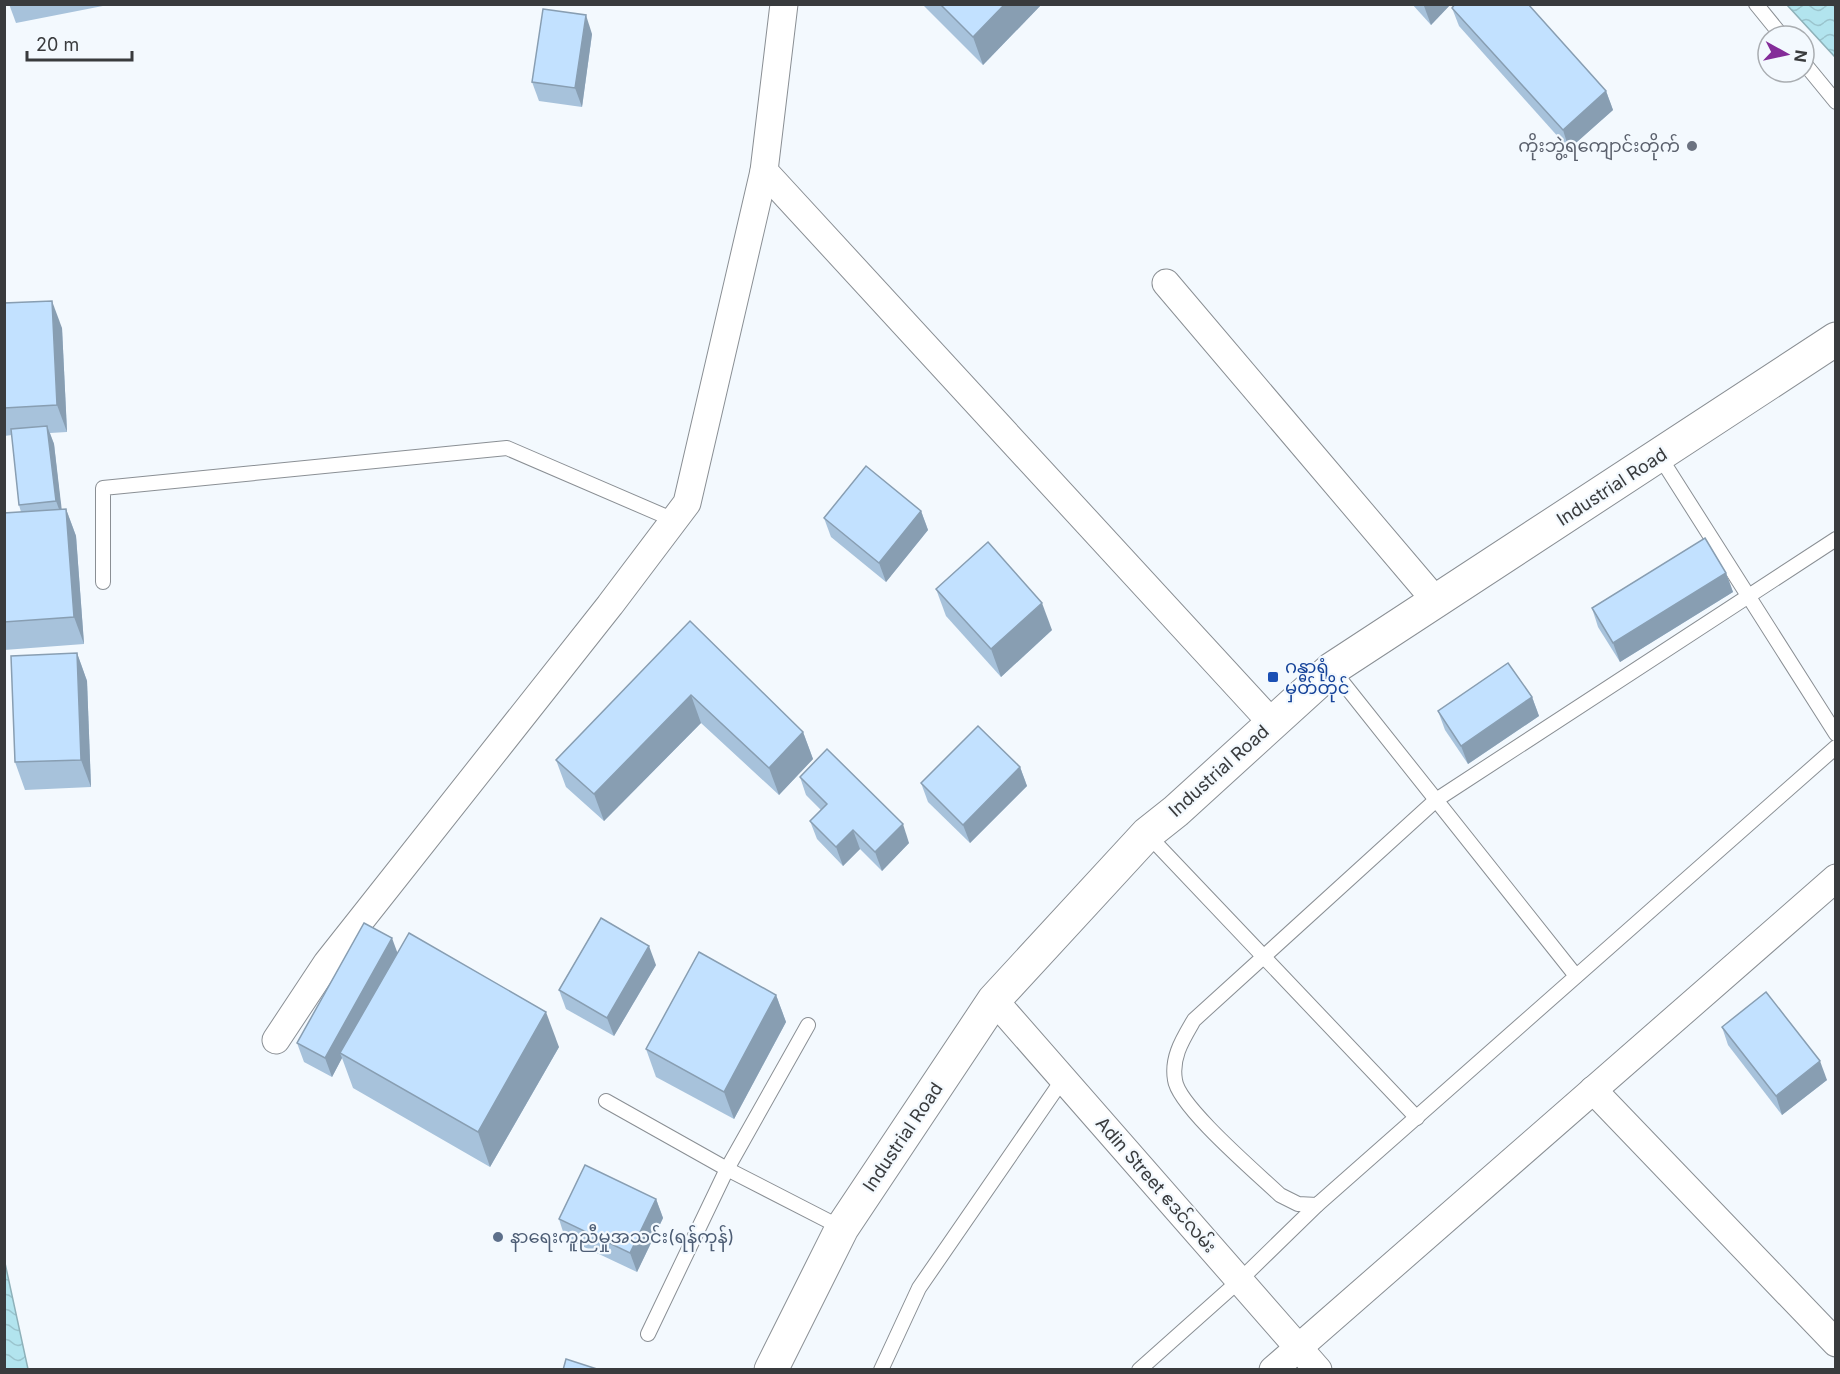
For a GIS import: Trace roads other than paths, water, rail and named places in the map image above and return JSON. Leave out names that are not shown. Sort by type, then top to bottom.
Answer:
[{"type":"main road","name":"Industrial Road","points":[[771,1370],[842,1228],[994,1000],[1147,834],[1332,669],[1836,339]]},
{"type":"street","points":[[276,1040],[327,963],[687,503],[764,171],[784,4]]},
{"type":"street","points":[[764,171],[1272,723]]},
{"type":"street","points":[[1166,284],[1436,602]]},
{"type":"street","points":[[1273,1370],[1836,878]]},
{"type":"street","name":"Adin Street ဧဒင်လမ်း","points":[[994,1000],[1318,1370]]},
{"type":"street","points":[[1593,1090],[1836,1343]]},
{"type":"lane","points":[[1756,4],[1772,24]]},
{"type":"lane","points":[[1816,78],[1836,102]]},
{"type":"lane","points":[[103,582],[103,488],[507,448],[674,520]]},
{"type":"lane","points":[[1659,457],[1836,734]]},
{"type":"lane","points":[[1317,1205],[1298,1204],[1280,1195],[1190,1107],[1175,1081],[1176,1051],[1194,1020],[1436,800],[1836,539]]},
{"type":"lane","points":[[1332,669],[1576,976]]},
{"type":"lane","points":[[1139,1370],[1240,1280],[1317,1205],[1836,747]]},
{"type":"lane","points":[[1147,834],[1417,1118]]},
{"type":"lane","points":[[648,1334],[727,1169],[808,1025]]},
{"type":"lane","points":[[881,1370],[919,1288],[1063,1079]]},
{"type":"lane","points":[[606,1101],[727,1169],[842,1228]]},
{"type":"water","points":[[1787,5],[1835,5],[1835,57],[1816,36],[1816,24],[1805,24]]},
{"type":"water","points":[[5,1263],[28,1369],[5,1369]]},
{"type":"place","name":"ကိုးဘွဲ့ရကျောင်းတိုက်","points":[[1692,146]]},
{"type":"place","name":"ဂန္ဓာရုံ မှတ်တိုင်","points":[[1273,677]]},
{"type":"place","name":"နာရေးကူညီမှုအသင်း(ရန်ကုန်)","points":[[498,1237]]}]
